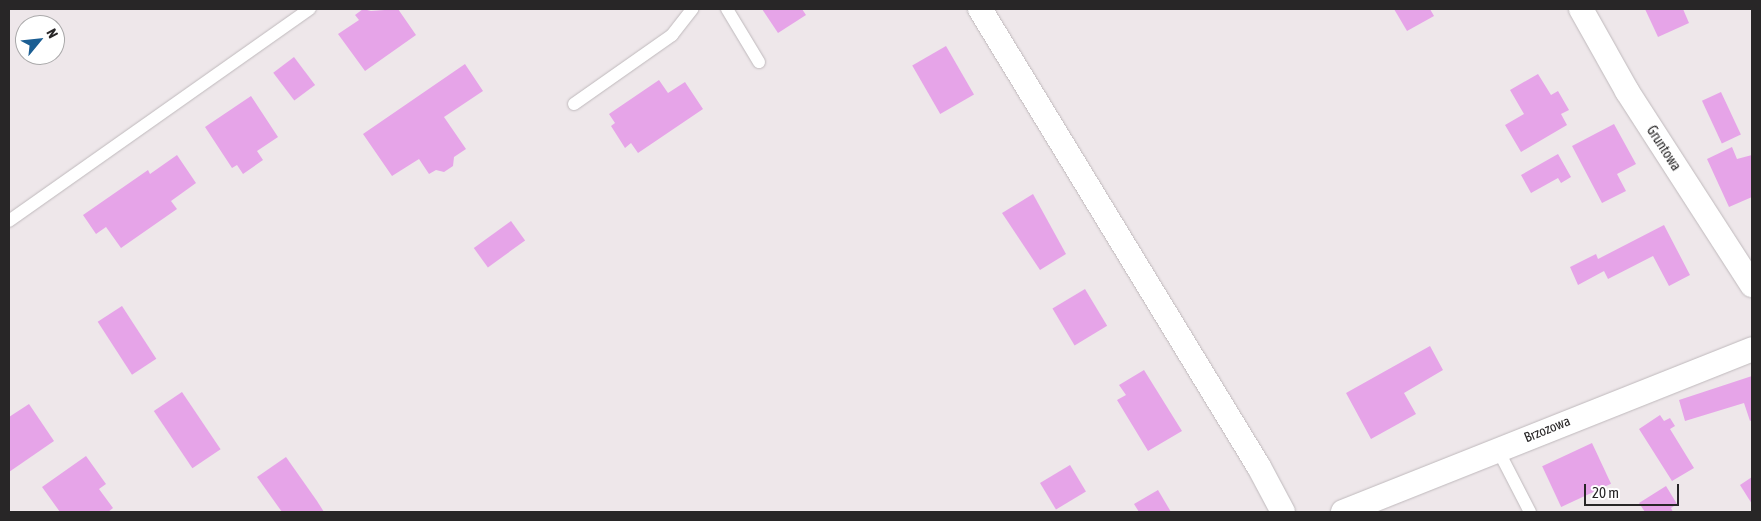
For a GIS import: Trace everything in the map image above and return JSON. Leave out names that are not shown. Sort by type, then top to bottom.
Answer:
[{"type":"street","points":[[980,9],[1259,467],[1282,512]]},
{"type":"street","name":"Gruntowa","points":[[1581,9],[1627,91],[1752,285]]},
{"type":"street","name":"Brzozowa","points":[[1344,512],[1752,349]]},
{"type":"lane","points":[[9,221],[310,9]]},
{"type":"lane","points":[[574,104],[672,36],[692,9]]},
{"type":"lane","points":[[727,9],[759,62]]},
{"type":"lane","points":[[1498,450],[1530,512]]},
{"type":"building","points":[[363,9],[371,11],[398,9],[416,35],[365,71],[338,34],[359,20],[355,15]]},
{"type":"building","points":[[762,9],[802,9],[806,15],[778,33]]},
{"type":"building","points":[[1394,9],[1430,9],[1434,16],[1407,31]]},
{"type":"building","points":[[1645,9],[1683,9],[1689,23],[1658,37]]},
{"type":"building","points":[[946,46],[974,94],[940,114],[912,66]]},
{"type":"building","points":[[294,57],[315,85],[294,101],[273,73]]},
{"type":"building","points":[[465,64],[483,91],[444,117],[466,149],[454,157],[453,166],[444,172],[436,170],[429,174],[419,159],[392,176],[363,134]]},
{"type":"building","points":[[1538,74],[1551,95],[1558,91],[1569,110],[1561,114],[1567,125],[1521,152],[1505,125],[1524,114],[1510,90]]},
{"type":"building","points":[[659,80],[668,93],[685,82],[703,109],[638,153],[631,143],[625,148],[611,126],[615,123],[609,114]]},
{"type":"building","points":[[1721,92],[1741,135],[1722,143],[1702,101]]},
{"type":"building","points":[[251,96],[278,137],[257,151],[263,160],[243,174],[237,165],[232,168],[205,127]]},
{"type":"building","points":[[1614,124],[1636,164],[1617,174],[1626,191],[1602,203],[1572,146]]},
{"type":"building","points":[[1732,147],[1737,159],[1752,155],[1752,197],[1729,207],[1707,159]]},
{"type":"building","points":[[1558,154],[1571,177],[1561,183],[1558,178],[1531,193],[1521,175]]},
{"type":"building","points":[[177,155],[196,183],[171,201],[177,209],[121,248],[106,227],[96,234],[83,215],[148,170],[150,174]]},
{"type":"building","points":[[1033,194],[1066,254],[1040,270],[1002,213]]},
{"type":"building","points":[[511,221],[525,240],[488,267],[474,248]]},
{"type":"building","points":[[1664,225],[1690,275],[1669,286],[1653,256],[1608,279],[1604,271],[1578,285],[1570,267],[1596,254],[1598,259]]},
{"type":"building","points":[[1085,289],[1107,326],[1075,345],[1052,309]]},
{"type":"building","points":[[122,306],[156,359],[132,375],[98,322]]},
{"type":"building","points":[[1430,346],[1443,370],[1404,393],[1416,414],[1371,439],[1346,393]]},
{"type":"building","points":[[1144,370],[1182,431],[1148,451],[1117,400],[1126,395],[1119,385]]},
{"type":"building","points":[[1752,376],[1752,420],[1750,421],[1744,403],[1685,421],[1679,400]]},
{"type":"building","points":[[182,392],[221,449],[192,468],[154,411]]},
{"type":"building","points":[[29,404],[54,441],[9,472],[9,417]]},
{"type":"building","points":[[1660,415],[1664,421],[1670,418],[1675,426],[1670,429],[1694,468],[1672,481],[1639,429]]},
{"type":"building","points":[[1592,443],[1611,484],[1561,507],[1542,466]]},
{"type":"building","points":[[86,456],[106,484],[99,489],[113,508],[108,512],[60,512],[42,487]]},
{"type":"building","points":[[286,457],[324,512],[282,512],[257,477]]},
{"type":"building","points":[[1070,465],[1086,492],[1056,510],[1040,483]]},
{"type":"building","points":[[1752,477],[1752,504],[1740,485]]},
{"type":"building","points":[[1666,486],[1677,504],[1671,508],[1673,512],[1645,512],[1639,503]]},
{"type":"building","points":[[1158,490],[1171,512],[1139,512],[1134,504]]}]
